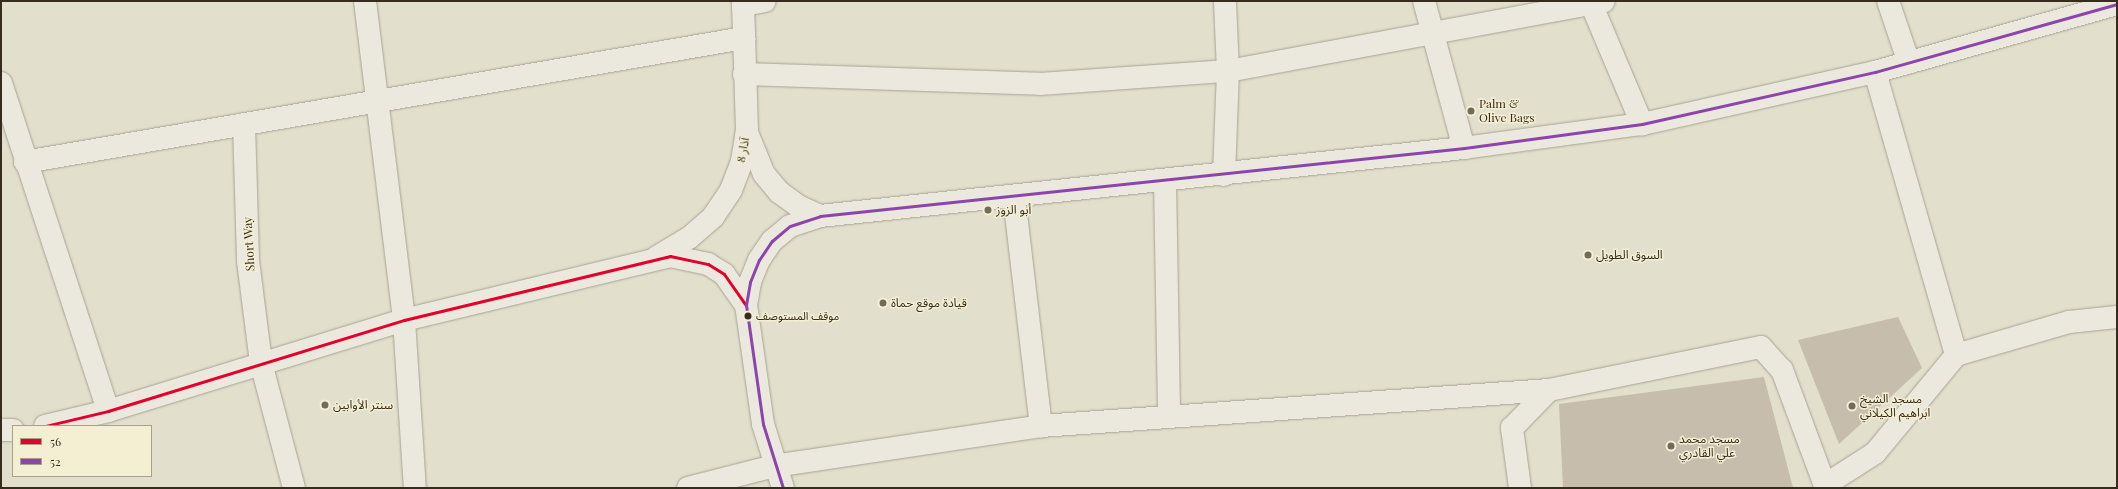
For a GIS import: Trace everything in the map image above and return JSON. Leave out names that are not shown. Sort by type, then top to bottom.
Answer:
[{"type":"street","points":[[365,1],[404,320],[415,488]]},
{"type":"street","points":[[743,3],[765,1]]},
{"type":"street","points":[[1224,175],[1228,71],[1225,1]]},
{"type":"street","points":[[1424,1],[1464,148]]},
{"type":"street","points":[[1888,1],[1909,63]]},
{"type":"street","points":[[744,74],[1040,84],[1228,71],[1595,2],[1642,124]]},
{"type":"street","name":"8 آذار","points":[[651,260],[689,238],[713,216],[731,190],[740,168],[747,130],[744,74],[743,3]]},
{"type":"street","points":[[783,488],[774,466],[764,424],[746,305],[750,282],[759,260],[772,241],[790,226],[820,216],[1224,175],[1464,148],[1642,124],[1875,72],[2117,4]]},
{"type":"street","points":[[25,162],[744,38]]},
{"type":"street","points":[[1875,72],[1956,355]]},
{"type":"street","points":[[1,83],[7,124],[25,162],[108,411]]},
{"type":"street","name":"Short Way","points":[[244,124],[248,261],[261,364],[294,488]]},
{"type":"street","points":[[747,130],[764,174],[798,206],[820,216]]},
{"type":"street","points":[[1165,181],[1169,417]]},
{"type":"street","points":[[1014,197],[1041,426]]},
{"type":"street","points":[[49,425],[108,411],[404,320],[651,260],[677,257],[708,264],[724,274],[746,305]]},
{"type":"street","points":[[688,488],[774,466],[1041,426],[1549,390],[1761,347],[1782,370],[1826,486],[1875,453],[1956,355],[2069,322],[2117,317]]},
{"type":"street","points":[[1520,488],[1512,428],[1549,390]]},
{"type":"street","points":[[1,430],[12,430]]},
{"type":"building","name":"مسجد الشيخ ابراهيم الكيلاني","points":[[1898,317],[1922,368],[1839,444],[1798,340]]},
{"type":"building","name":"مسجد محمد علي القادري","points":[[1764,377],[1793,488],[1563,488],[1559,404]]},
{"type":"transit line","name":"52","points":[[783,488],[763,424],[746,305],[750,282],[759,260],[772,241],[790,226],[820,216],[1464,148],[1642,124],[1875,72],[2117,4]]},
{"type":"transit line","name":"56","points":[[49,425],[108,411],[404,320],[670,256],[708,264],[724,274],[746,305]]},
{"type":"place","name":"Palm & Olive Bags","points":[[1471,111]]},
{"type":"place","name":"أبو الزوز","points":[[988,210]]},
{"type":"place","name":"السوق الطويل","points":[[1588,255]]},
{"type":"place","name":"قيادة موقع حماة","points":[[883,303]]},
{"type":"place","name":"موقف المستوصف","points":[[748,316]]},
{"type":"place","name":"سنتر الأوابين","points":[[325,405]]},
{"type":"place","name":"مسجد الشيخ ابراهيم الكيلاني","points":[[1852,406]]},
{"type":"place","name":"مسجد محمد علي القادري","points":[[1671,446]]}]
